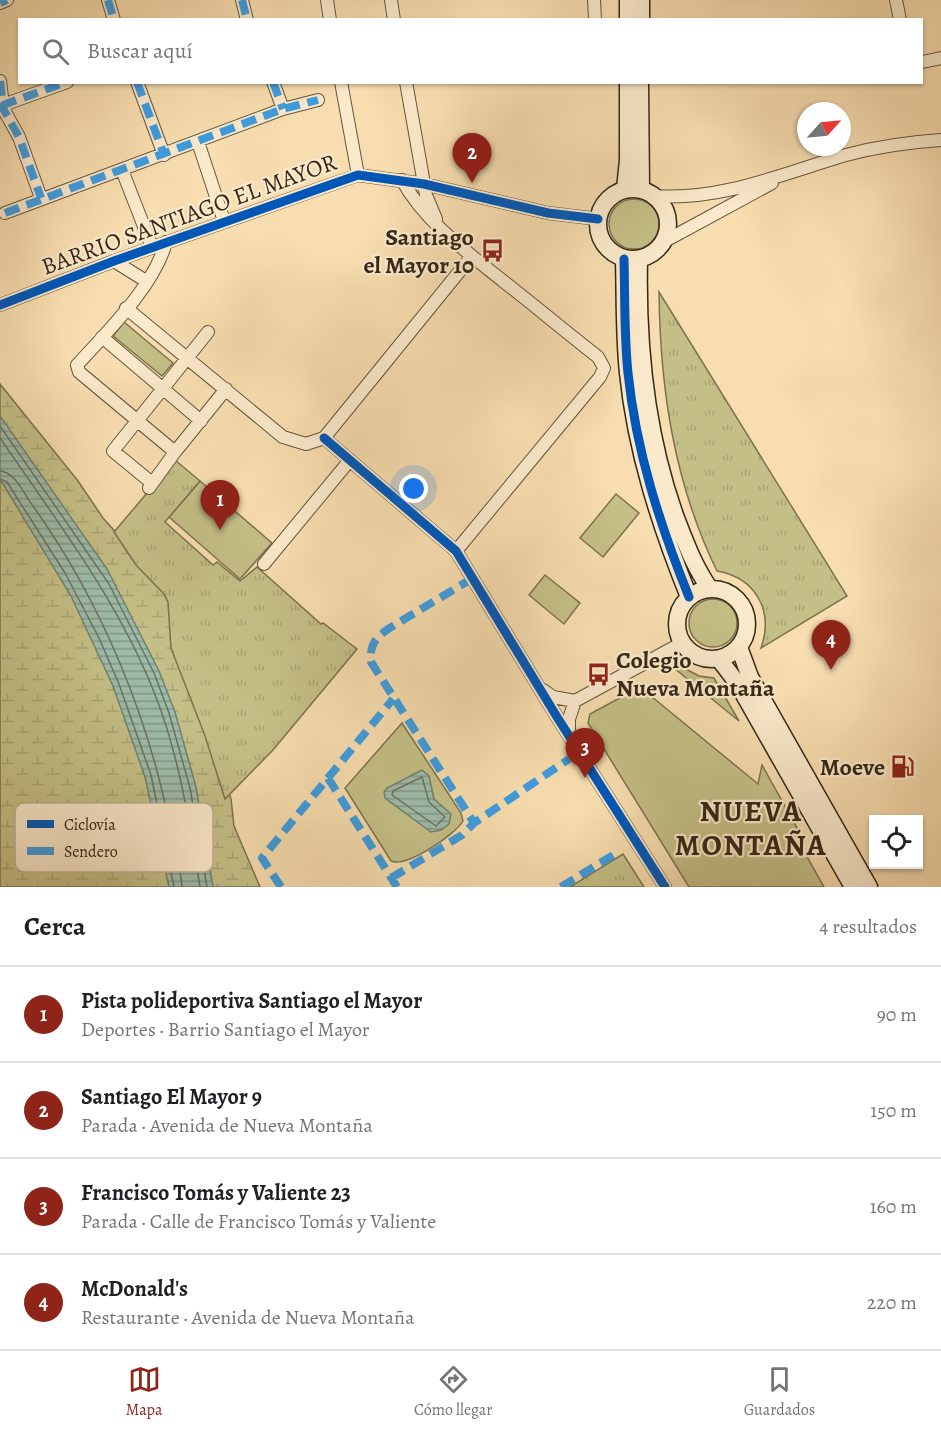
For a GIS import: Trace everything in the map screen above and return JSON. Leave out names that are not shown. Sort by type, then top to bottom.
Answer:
[{"type":"main road","points":[[628,0],[628,18]]},
{"type":"main road","points":[[641,0],[641,18]]},
{"type":"main road","points":[[628,84],[628,160],[640,192],[666,209],[669,225],[665,241],[654,253],[632,259],[609,250],[600,236],[598,219],[603,206],[612,195],[640,192]]},
{"type":"main road","points":[[640,84],[640,192]]},
{"type":"main road","points":[[632,259],[642,370],[649,422],[660,474],[694,566],[710,589]]},
{"type":"main road","points":[[632,259],[627,372],[635,424],[647,478],[689,597]]},
{"type":"main road","points":[[710,589],[722,590],[741,603],[747,626],[739,647],[719,659],[705,658],[692,653],[682,643],[677,619],[681,607],[689,597],[710,589]]},
{"type":"main road","points":[[739,647],[750,677],[869,887]]},
{"type":"main road","points":[[719,659],[738,684],[853,887]]},
{"type":"street","points":[[0,3],[7,0]]},
{"type":"street","points":[[108,0],[113,18]]},
{"type":"street","points":[[242,0],[246,18]]},
{"type":"street","points":[[327,0],[330,18]]},
{"type":"street","points":[[391,0],[394,18]]},
{"type":"street","points":[[594,0],[596,18]]},
{"type":"street","points":[[896,0],[900,18]]},
{"type":"street","points":[[923,62],[941,58]]},
{"type":"street","points":[[0,81],[1,104],[19,137],[41,198]]},
{"type":"street","points":[[1,104],[61,84]]},
{"type":"street","points":[[138,84],[164,155]]},
{"type":"street","points":[[274,84],[283,109]]},
{"type":"street","points":[[341,84],[358,175],[424,184],[548,213],[598,219]]},
{"type":"street","points":[[406,84],[424,184],[439,225]]},
{"type":"street","points":[[5,213],[283,109],[318,100]]},
{"type":"street","points":[[640,192],[681,197],[721,191],[788,175],[848,154],[941,140]]},
{"type":"street","points":[[198,142],[225,221]]},
{"type":"street","points":[[122,170],[152,247]]},
{"type":"street","name":"BARRIO SANTIAGO EL MAYOR","points":[[0,305],[152,247],[358,175]]},
{"type":"street","points":[[665,241],[788,175]]},
{"type":"street","points":[[402,180],[413,200],[472,256],[598,357],[604,368],[600,377],[456,551]]},
{"type":"street","points":[[432,210],[446,196],[456,192]]},
{"type":"street","name":"BARRIO SANTIAGO EL MAYOR","points":[[166,242],[161,259],[146,281],[77,365],[79,372],[175,453]]},
{"type":"street","points":[[126,308],[283,437],[306,444],[324,438],[472,256]]},
{"type":"street","name":"BARRIO SANTIAGO EL MAYOR","points":[[114,261],[146,281]]},
{"type":"street","points":[[208,333],[113,451],[150,487],[226,389]]},
{"type":"street","points":[[102,337],[201,421]]},
{"type":"street","points":[[324,438],[456,551],[665,887]]},
{"type":"street","points":[[264,564],[350,460]]},
{"type":"street","points":[[539,687],[553,698],[575,701],[682,643]]},
{"type":"street","points":[[569,735],[568,719],[575,701]]},
{"type":"green space","points":[[629,199],[639,199],[652,206],[659,219],[659,229],[652,242],[639,249],[629,249],[620,245],[613,238],[609,229],[609,219],[613,210],[620,203]]},
{"type":"green space","points":[[659,292],[847,596],[761,648],[765,621],[758,598],[742,581],[717,571],[690,504],[672,434],[666,399]]},
{"type":"green space","points":[[124,322],[173,363],[162,376],[113,336]]},
{"type":"green space","points":[[0,384],[78,481],[103,518],[167,589],[206,729],[231,799],[234,826],[260,887],[0,887]]},
{"type":"green space","points":[[175,460],[200,481],[165,522],[213,565],[217,562],[240,581],[257,567],[321,624],[323,623],[357,649],[273,750],[225,799],[205,736],[171,648],[168,602],[164,594],[136,565],[114,532]]},
{"type":"green space","points":[[200,481],[272,543],[240,579],[169,517]]},
{"type":"green space","points":[[616,494],[639,513],[603,557],[580,538]]},
{"type":"green space","points":[[545,575],[580,603],[564,624],[529,595]]},
{"type":"green space","points":[[708,599],[718,599],[730,606],[737,618],[737,628],[730,640],[718,647],[708,647],[693,636],[689,628],[689,618],[700,603]]},
{"type":"green space","points":[[680,666],[699,676],[714,678],[739,721],[674,668]]},
{"type":"green space","points":[[640,687],[758,784],[762,765],[801,835],[801,846],[824,887],[689,887],[588,723],[590,714]]},
{"type":"green space","points":[[402,723],[461,813],[463,821],[430,849],[398,862],[391,861],[345,788]]},
{"type":"green space","points":[[623,854],[644,887],[570,887]]},
{"type":"water","points":[[0,416],[107,569],[159,671],[175,712],[199,803],[151,803],[145,777],[113,686],[71,596],[0,479]]},
{"type":"water","points":[[422,770],[429,776],[434,799],[451,814],[449,824],[441,830],[431,832],[385,798],[384,792],[387,788]]},
{"type":"water","points":[[166,872],[210,872],[213,887],[169,887]]},
{"type":"marked path","points":[[0,3],[7,0]]},
{"type":"marked path","points":[[108,0],[113,18]]},
{"type":"marked path","points":[[242,0],[246,18]]},
{"type":"marked path","points":[[0,81],[3,105],[61,84]]},
{"type":"marked path","points":[[138,84],[164,155]]},
{"type":"marked path","points":[[274,84],[283,109]]},
{"type":"marked path","points":[[5,213],[283,109],[318,100]]},
{"type":"marked path","points":[[0,103],[19,137],[41,198]]},
{"type":"marked path","points":[[473,578],[383,633],[372,647],[371,662],[474,823]]},
{"type":"marked path","points":[[281,887],[262,858],[393,699]]},
{"type":"marked path","points":[[391,878],[462,835],[474,823],[569,759]]},
{"type":"marked path","points":[[328,778],[397,887]]},
{"type":"marked path","points":[[561,887],[615,854]]},
{"type":"cycle path","points":[[0,305],[114,261],[358,175],[424,184],[548,213],[598,219]]},
{"type":"cycle path","points":[[624,259],[627,359],[637,431],[659,515],[689,597]]},
{"type":"cycle path","points":[[324,438],[456,551],[557,717],[665,887]]},
{"type":"place","name":"Santiago El Mayor 9","points":[[472,183]]},
{"type":"place","name":"Santiago el Mayor 10","points":[[492,251]]},
{"type":"place","name":"Pista polideportiva Santiago el Mayor","points":[[220,530]]},
{"type":"place","name":"McDonald's","points":[[831,670]]},
{"type":"place","name":"Colegio Nueva Montaña","points":[[598,674]]},
{"type":"place","name":"Moeve","points":[[903,767]]},
{"type":"place","name":"Francisco Tomás y Valiente 23","points":[[585,778]]},
{"type":"district","name":"NUEVA MONTAÑA","points":[[751,828]]}]
